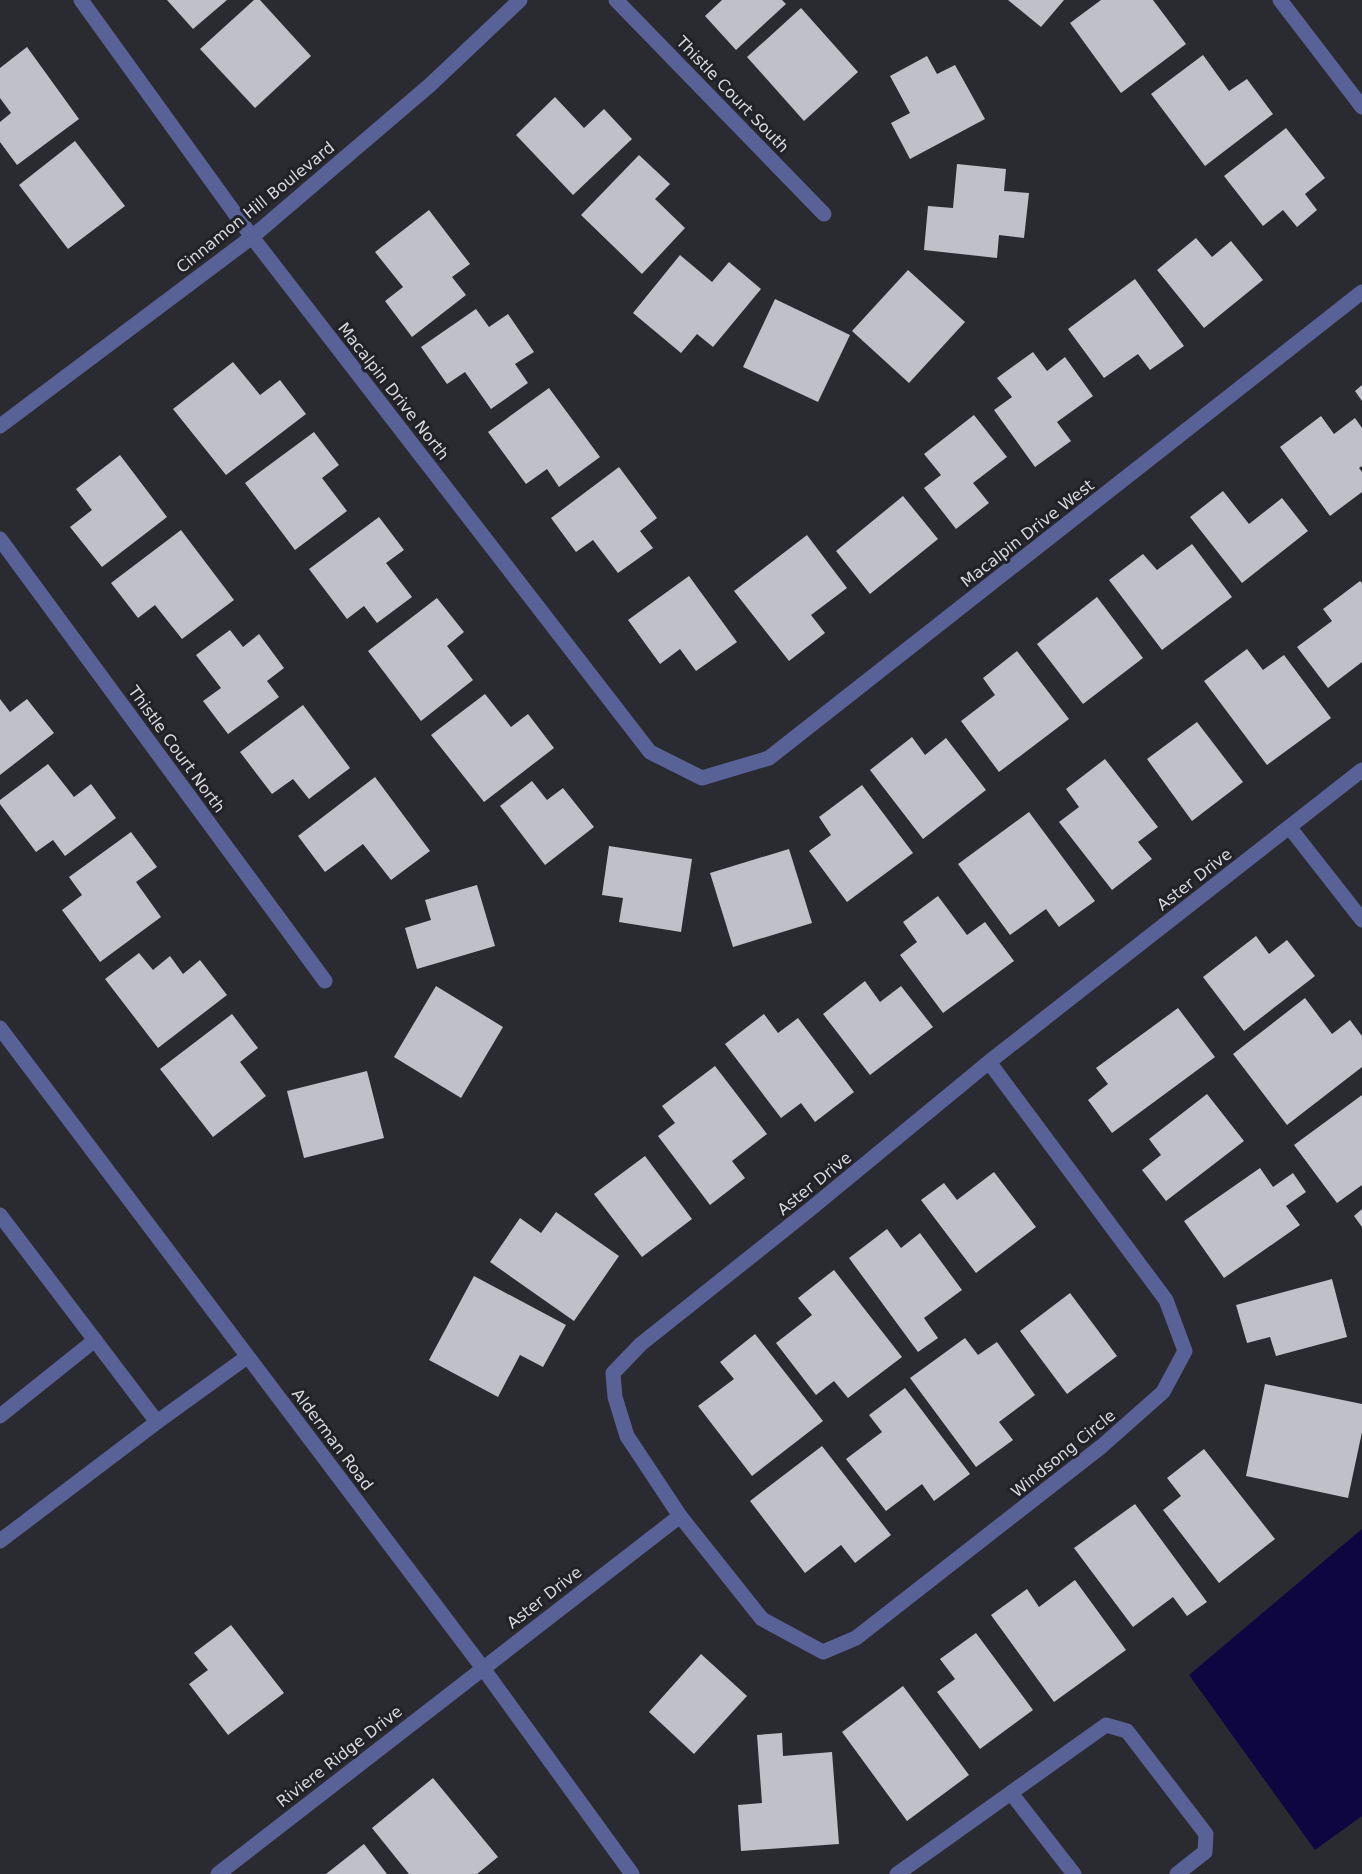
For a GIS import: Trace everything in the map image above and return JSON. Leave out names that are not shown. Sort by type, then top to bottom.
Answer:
[{"type":"street","name":"Macalpin Drive North","points":[[81,0],[252,237],[650,753],[702,778]]},
{"type":"street","name":"Cinnamon Hill Boulevard","points":[[0,426],[252,237],[430,84],[520,0]]},
{"type":"street","name":"Thistle Court South","points":[[616,0],[824,214]]},
{"type":"street","points":[[1280,0],[1362,107]]},
{"type":"street","name":"Macalpin Drive West","points":[[702,778],[769,759],[1362,292]]},
{"type":"street","name":"Thistle Court North","points":[[0,539],[325,981]]},
{"type":"street","name":"Aster Drive","points":[[482,1667],[680,1516],[627,1436],[615,1396],[613,1373],[641,1344],[817,1204],[989,1062],[1362,770]]},
{"type":"street","points":[[1290,828],[1362,920]]},
{"type":"street","name":"Alderman Road","points":[[0,1028],[482,1667],[632,1874]]},
{"type":"street","name":"Windsong Circle","points":[[680,1516],[762,1619],[823,1652],[856,1638],[1102,1446],[1163,1392],[1185,1352],[1166,1300],[989,1062]]},
{"type":"street","points":[[0,1215],[157,1422]]},
{"type":"street","points":[[0,1416],[94,1340]]},
{"type":"street","points":[[0,1541],[247,1357]]},
{"type":"street","name":"Riviere Ridge Drive","points":[[219,1874],[482,1667]]},
{"type":"street","points":[[897,1874],[1106,1725],[1127,1731],[1206,1834],[1205,1852],[1177,1874]]},
{"type":"street","points":[[1011,1793],[1074,1874]]},
{"type":"shaded area","points":[[1362,1529],[1362,1816],[1315,1850],[1189,1675]]},
{"type":"building","points":[[167,0],[227,0],[193,29]]},
{"type":"building","points":[[254,0],[260,0],[311,56],[255,108],[200,49]]},
{"type":"building","points":[[722,0],[782,0],[786,4],[736,50],[705,16]]},
{"type":"building","points":[[1008,0],[1064,0],[1041,27]]},
{"type":"building","points":[[1101,0],[1153,0],[1186,44],[1121,93],[1070,23]]},
{"type":"building","points":[[801,8],[858,72],[804,121],[747,57]]},
{"type":"building","points":[[27,47],[79,119],[17,165],[0,142],[0,122],[11,113],[0,98],[0,68]]},
{"type":"building","points":[[1203,55],[1229,91],[1247,79],[1273,114],[1205,166],[1151,94]]},
{"type":"building","points":[[927,56],[937,74],[955,65],[985,119],[910,159],[891,123],[910,113],[890,76]]},
{"type":"building","points":[[555,97],[584,128],[604,109],[632,139],[573,195],[516,135]]},
{"type":"building","points":[[1286,128],[1325,178],[1305,194],[1317,210],[1297,227],[1283,210],[1263,226],[1224,176]]},
{"type":"building","points":[[75,141],[125,206],[68,249],[19,185]]},
{"type":"building","points":[[639,155],[670,184],[655,199],[685,228],[642,274],[581,215]]},
{"type":"building","points":[[957,164],[1006,169],[1004,191],[1029,193],[1024,238],[999,235],[997,258],[924,250],[928,206],[953,208]]},
{"type":"building","points":[[429,210],[470,264],[452,277],[466,295],[412,337],[385,301],[403,287],[375,252]]},
{"type":"building","points":[[1196,238],[1212,257],[1231,241],[1263,280],[1204,328],[1157,270]]},
{"type":"building","points":[[680,255],[712,282],[729,262],[761,289],[713,347],[697,334],[681,353],[633,313]]},
{"type":"building","points":[[908,270],[965,322],[909,383],[852,331]]},
{"type":"building","points":[[1135,279],[1184,346],[1150,370],[1138,354],[1104,378],[1068,329]]},
{"type":"building","points":[[775,299],[850,335],[818,402],[743,367]]},
{"type":"building","points":[[476,309],[489,327],[508,314],[534,352],[515,364],[528,383],[491,409],[465,372],[447,384],[421,347]]},
{"type":"building","points":[[1033,352],[1047,371],[1065,357],[1093,396],[1057,422],[1071,441],[1035,467],[994,410],[1012,397],[997,378]]},
{"type":"building","points":[[233,362],[260,395],[280,380],[306,414],[226,475],[173,409]]},
{"type":"building","points":[[1362,385],[1362,401],[1355,391]]},
{"type":"building","points":[[549,388],[600,457],[559,487],[547,469],[526,484],[488,432]]},
{"type":"building","points":[[974,415],[1007,457],[973,483],[989,503],[956,529],[924,488],[941,475],[924,454]]},
{"type":"building","points":[[1321,416],[1334,434],[1355,418],[1362,428],[1362,466],[1359,468],[1362,472],[1362,492],[1330,516],[1280,447]]},
{"type":"building","points":[[314,432],[339,465],[322,478],[347,511],[295,550],[245,483]]},
{"type":"building","points":[[120,455],[167,517],[102,567],[70,527],[92,510],[76,489]]},
{"type":"building","points":[[619,467],[657,518],[640,531],[653,548],[618,573],[593,540],[576,552],[551,518]]},
{"type":"building","points":[[1223,491],[1249,524],[1282,498],[1308,531],[1242,583],[1190,517]]},
{"type":"building","points":[[903,496],[938,539],[870,594],[836,551]]},
{"type":"building","points":[[379,517],[404,550],[386,563],[412,597],[377,623],[364,606],[347,619],[309,569]]},
{"type":"building","points":[[181,530],[234,600],[182,639],[155,605],[138,618],[111,583]]},
{"type":"building","points":[[807,535],[847,588],[811,615],[825,633],[789,661],[734,591]]},
{"type":"building","points":[[1192,544],[1232,597],[1162,650],[1109,580],[1143,554],[1157,570]]},
{"type":"building","points":[[689,576],[737,642],[696,671],[680,649],[660,664],[628,620]]},
{"type":"building","points":[[1360,581],[1362,583],[1362,662],[1328,688],[1297,647],[1332,621],[1323,609]]},
{"type":"building","points":[[1097,597],[1143,658],[1083,704],[1037,644]]},
{"type":"building","points":[[437,598],[464,632],[447,646],[473,680],[421,721],[368,651]]},
{"type":"building","points":[[230,630],[243,647],[259,634],[284,668],[267,681],[279,697],[228,734],[203,701],[221,688],[196,655]]},
{"type":"building","points":[[1247,649],[1263,670],[1284,655],[1331,718],[1267,765],[1204,681]]},
{"type":"building","points":[[1017,651],[1069,719],[999,772],[961,721],[995,695],[983,678]]},
{"type":"building","points":[[485,694],[511,727],[528,714],[554,748],[484,802],[431,735]]},
{"type":"building","points":[[0,699],[10,712],[27,699],[54,733],[0,775]]},
{"type":"building","points":[[303,705],[350,768],[309,799],[293,779],[272,794],[240,752]]},
{"type":"building","points":[[1197,722],[1243,782],[1192,821],[1147,759]]},
{"type":"building","points":[[912,737],[925,755],[946,738],[986,790],[923,839],[870,770]]},
{"type":"building","points":[[1105,759],[1158,827],[1138,842],[1152,859],[1112,890],[1059,822],[1079,807],[1066,789]]},
{"type":"building","points":[[48,764],[74,797],[91,784],[116,818],[65,856],[53,840],[36,852],[0,804],[0,800]]},
{"type":"building","points":[[375,777],[430,851],[391,880],[363,844],[325,872],[298,836]]},
{"type":"building","points":[[532,781],[547,800],[563,788],[594,827],[545,865],[500,806]]},
{"type":"building","points":[[862,785],[913,853],[847,902],[809,851],[831,835],[819,817]]},
{"type":"building","points":[[1029,812],[1095,901],[1059,927],[1046,909],[1010,935],[958,864]]},
{"type":"building","points":[[131,832],[157,867],[136,882],[161,917],[100,962],[62,910],[82,895],[69,877]]},
{"type":"building","points":[[609,846],[692,859],[681,932],[619,922],[623,898],[602,895]]},
{"type":"building","points":[[789,849],[812,923],[733,947],[710,873]]},
{"type":"building","points":[[477,885],[495,946],[417,969],[405,928],[431,920],[425,900]]},
{"type":"building","points":[[938,896],[967,935],[985,922],[1014,961],[943,1013],[900,955],[917,942],[903,922]]},
{"type":"building","points":[[1256,936],[1269,954],[1287,940],[1315,976],[1244,1031],[1203,977]]},
{"type":"building","points":[[139,953],[153,970],[170,956],[183,974],[200,960],[227,995],[158,1048],[105,979]]},
{"type":"building","points":[[865,981],[880,1002],[901,986],[933,1027],[870,1075],[823,1014]]},
{"type":"building","points":[[436,986],[503,1027],[461,1098],[394,1057]]},
{"type":"building","points":[[1305,998],[1332,1034],[1350,1020],[1362,1036],[1362,1067],[1287,1125],[1233,1054]]},
{"type":"building","points":[[1178,1008],[1215,1057],[1112,1133],[1088,1100],[1108,1084],[1096,1068]]},
{"type":"building","points":[[232,1014],[258,1048],[240,1062],[266,1096],[213,1137],[160,1069]]},
{"type":"building","points":[[764,1014],[778,1033],[798,1018],[854,1092],[815,1122],[801,1103],[781,1118],[725,1044]]},
{"type":"building","points":[[715,1066],[767,1134],[732,1161],[745,1178],[710,1205],[658,1136],[675,1123],[662,1106]]},
{"type":"building","points":[[367,1071],[384,1138],[304,1158],[287,1091]]},
{"type":"building","points":[[1207,1094],[1244,1141],[1166,1201],[1142,1170],[1161,1155],[1149,1139]]},
{"type":"building","points":[[1362,1095],[1362,1185],[1337,1203],[1294,1145]]},
{"type":"building","points":[[645,1156],[692,1219],[642,1257],[594,1194]]},
{"type":"building","points":[[1260,1168],[1273,1187],[1293,1173],[1306,1192],[1286,1206],[1300,1225],[1224,1278],[1184,1221]]},
{"type":"building","points":[[994,1172],[1036,1227],[976,1273],[921,1200],[944,1183],[957,1200]]},
{"type":"building","points":[[1362,1209],[1362,1227],[1354,1216]]},
{"type":"building","points":[[556,1212],[619,1256],[574,1321],[490,1262],[520,1218],[541,1233]]},
{"type":"building","points":[[887,1229],[901,1248],[920,1233],[962,1290],[924,1318],[938,1338],[918,1352],[849,1258]]},
{"type":"building","points":[[834,1270],[902,1357],[848,1398],[834,1381],[816,1395],[776,1343],[812,1315],[798,1298]]},
{"type":"building","points":[[474,1276],[566,1325],[543,1367],[520,1355],[498,1397],[429,1360]]},
{"type":"building","points":[[1332,1279],[1347,1337],[1276,1356],[1270,1337],[1247,1343],[1236,1305]]},
{"type":"building","points":[[1070,1293],[1117,1356],[1067,1394],[1020,1331]]},
{"type":"building","points":[[755,1334],[823,1421],[752,1476],[698,1406],[734,1379],[720,1362]]},
{"type":"building","points":[[965,1338],[978,1355],[997,1342],[1035,1395],[999,1422],[1013,1440],[976,1467],[910,1378]]},
{"type":"building","points":[[1265,1384],[1362,1404],[1362,1432],[1348,1498],[1246,1476]]},
{"type":"building","points":[[905,1388],[970,1474],[934,1501],[922,1484],[886,1511],[846,1459],[882,1432],[869,1415]]},
{"type":"building","points":[[822,1446],[891,1535],[855,1563],[841,1545],[805,1573],[750,1501]]},
{"type":"building","points":[[1204,1449],[1275,1539],[1219,1583],[1163,1510],[1181,1496],[1167,1478]]},
{"type":"building","points":[[1135,1504],[1207,1602],[1187,1616],[1173,1597],[1133,1627],[1074,1548]]},
{"type":"building","points":[[1075,1580],[1126,1650],[1054,1702],[991,1615],[1027,1589],[1039,1607]]},
{"type":"building","points":[[231,1625],[284,1693],[228,1735],[189,1684],[208,1670],[194,1653]]},
{"type":"building","points":[[976,1633],[1033,1710],[980,1749],[937,1692],[955,1679],[940,1659]]},
{"type":"building","points":[[701,1654],[747,1696],[694,1754],[649,1712]]},
{"type":"building","points":[[903,1686],[969,1775],[907,1821],[842,1732]]},
{"type":"building","points":[[782,1733],[783,1756],[832,1752],[839,1844],[741,1851],[738,1805],[762,1803],[757,1735]]},
{"type":"building","points":[[433,1778],[498,1857],[477,1874],[409,1874],[372,1828]]},
{"type":"building","points":[[364,1844],[387,1874],[326,1874]]}]
